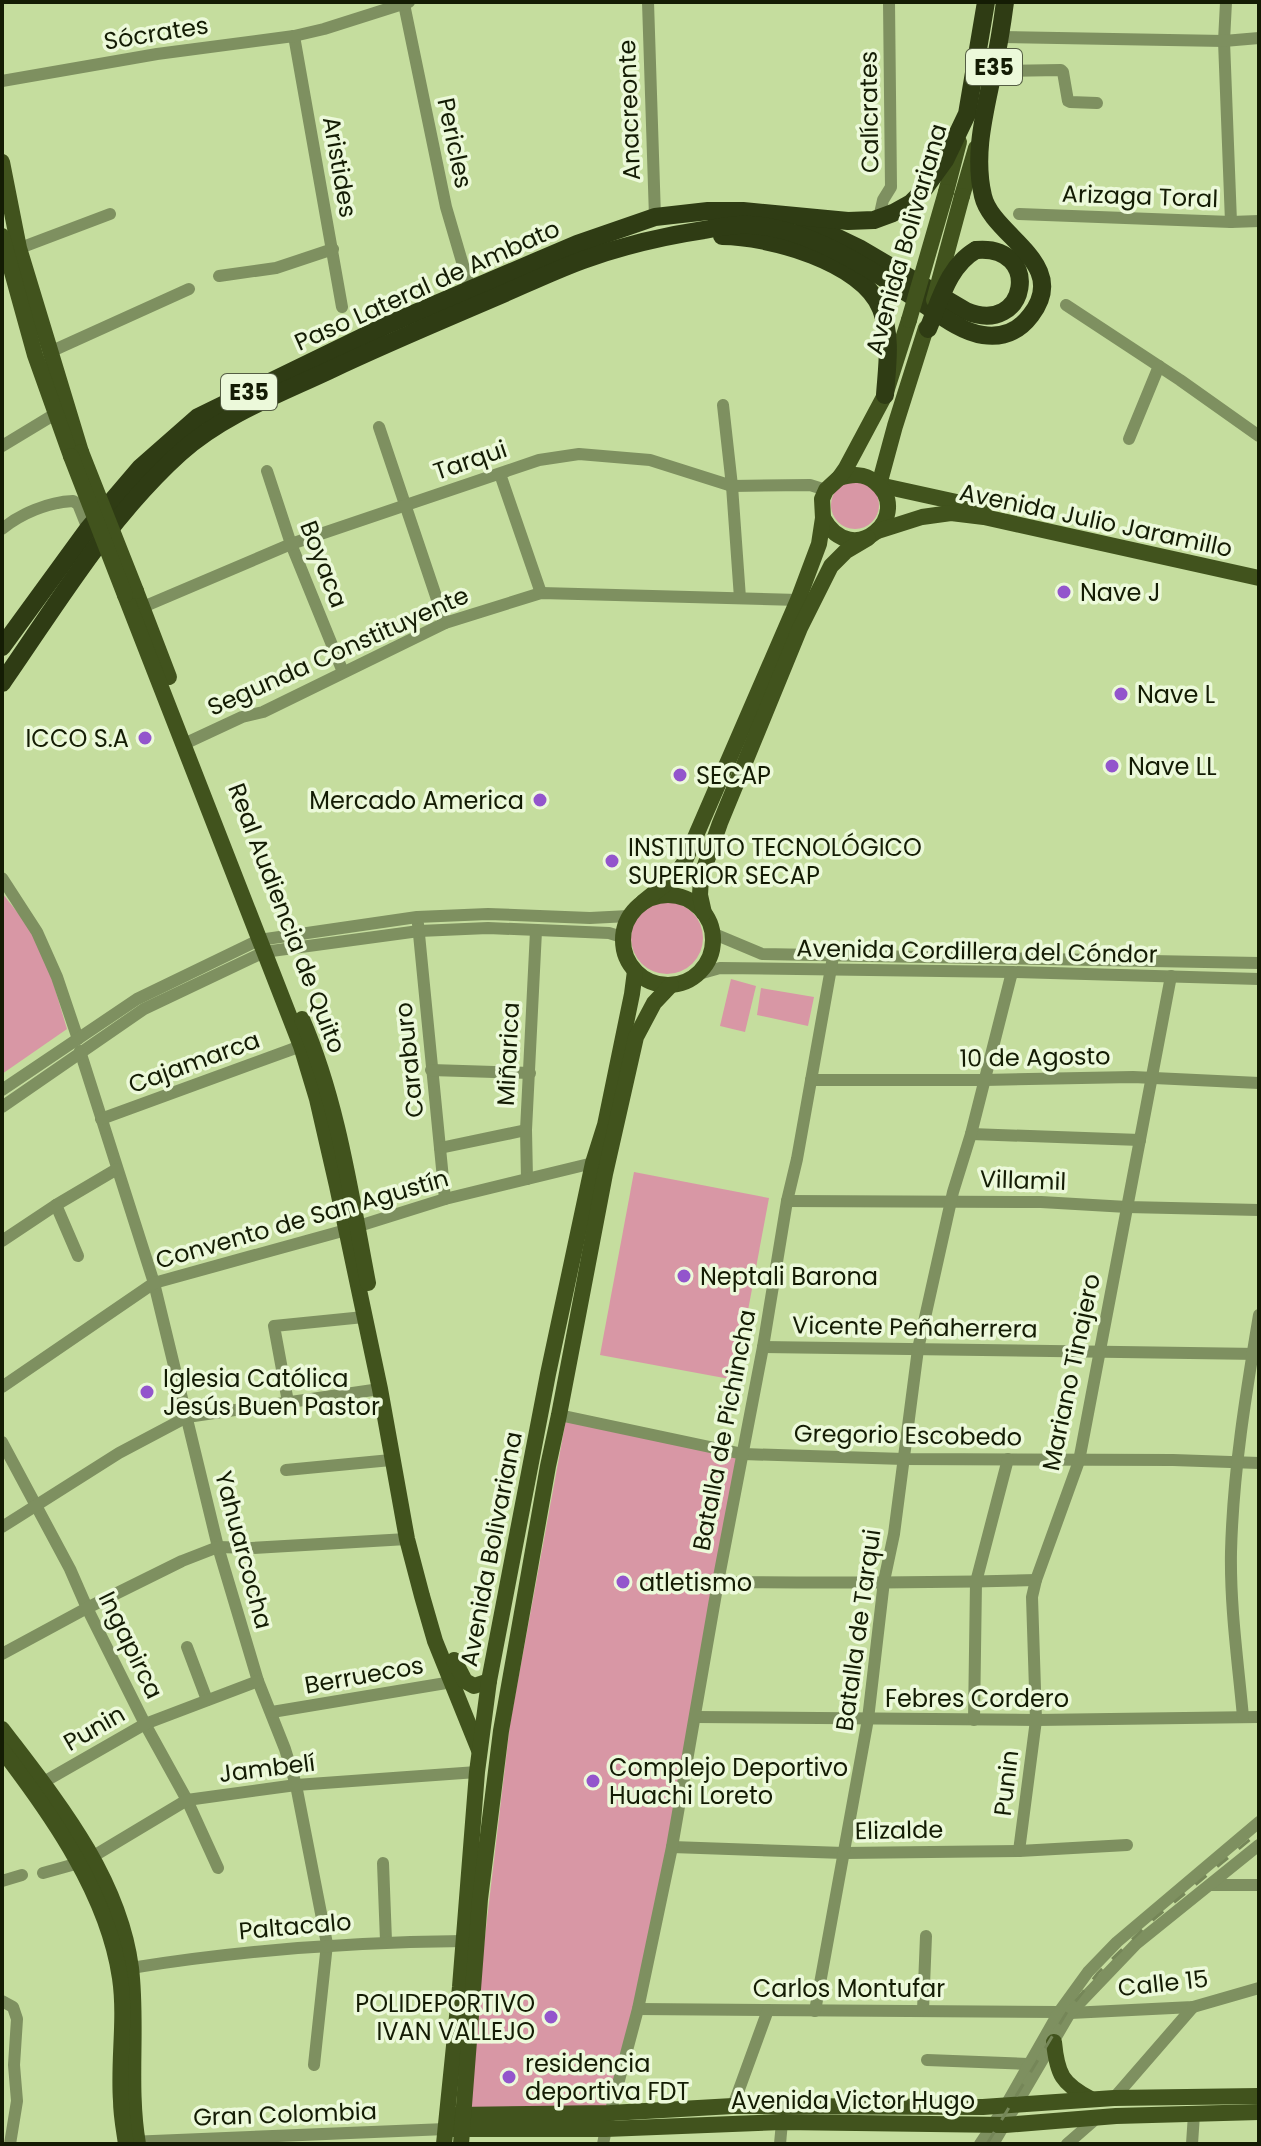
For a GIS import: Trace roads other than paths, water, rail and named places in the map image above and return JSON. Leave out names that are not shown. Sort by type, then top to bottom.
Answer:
[{"type":"highway","name":"Avenida Bolivariana","points":[[967,114],[986,2]]},
{"type":"highway","name":"Avenida Bolivariana","points":[[980,132],[1005,2]]},
{"type":"highway","points":[[879,218],[911,203],[922,192],[945,160],[967,114]]},
{"type":"highway","points":[[668,235],[734,225],[774,228],[846,255],[970,331],[981,335],[1010,333],[1021,326],[1037,306],[1041,281],[1032,258],[996,221],[984,202],[980,132]]},
{"type":"highway","name":"Paso Lateral de Ambato","points":[[2,647],[88,529],[140,468],[198,417],[387,325],[577,244],[655,217],[743,211],[848,221],[879,218]]},
{"type":"highway","points":[[792,215],[859,248],[966,311],[976,316],[998,315],[1012,305],[1021,283],[1013,262],[996,251],[976,250],[966,256],[957,265],[925,333]]},
{"type":"highway","name":"Paso Lateral de Ambato","points":[[2,683],[106,534],[178,454],[206,431],[394,340],[584,260],[668,235]]},
{"type":"highway","points":[[668,235],[736,236],[795,249],[853,276],[870,289],[881,309],[889,346],[885,395]]},
{"type":"main road","name":"Avenida Bolivariana","points":[[873,534],[888,514],[885,494],[879,485],[925,333],[967,114]]},
{"type":"main road","name":"Avenida Bolivariana","points":[[826,490],[839,478],[885,395],[954,194],[980,132]]},
{"type":"main road","name":"Real Audiencia de Quito","points":[[2,162],[9,246],[35,355],[61,411],[135,598],[266,946],[317,1099],[352,1228],[364,1317],[407,1539],[435,1641],[457,1679],[479,1750]]},
{"type":"main road","name":"Real Audiencia de Quito","points":[[15,280],[52,351],[61,411]]},
{"type":"main road","points":[[839,478],[860,475],[871,478],[879,485]]},
{"type":"main road","name":"Avenida Julio Jaramillo","points":[[879,485],[1259,568]]},
{"type":"main road","points":[[671,985],[645,979],[635,971],[625,955],[622,937],[629,916],[674,877],[684,863],[798,600],[819,544],[822,499],[826,490]]},
{"type":"main road","name":"Avenida Julio Jaramillo","points":[[873,534],[922,517],[951,513],[984,517],[1259,578]]},
{"type":"main road","points":[[823,518],[829,528],[847,540],[858,541],[873,534]]},
{"type":"main road","points":[[695,975],[704,967],[712,945],[712,933],[700,895],[701,877],[720,823],[800,628],[831,566],[846,551],[873,534]]},
{"type":"main road","points":[[643,902],[665,895],[676,896],[704,913]]},
{"type":"main road","name":"Real Audiencia de Quito","points":[[266,946],[313,1045],[327,1089],[352,1228],[415,1528],[441,1626],[457,1670],[457,1679]]},
{"type":"main road","name":"Avenida Bolivariana","points":[[454,2129],[477,1772],[489,1681],[548,1374],[593,1163],[605,1125],[635,971]]},
{"type":"main road","name":"Avenida Bolivariana","points":[[454,2129],[501,1731],[548,1466],[605,1174],[636,1037],[654,1003],[671,985],[695,975]]},
{"type":"main road","points":[[457,1679],[474,1686],[489,1681]]},
{"type":"main road","points":[[2,1729],[42,1783],[86,1860],[121,1979],[120,2100],[132,2143]]},
{"type":"main road","points":[[2,1750],[112,1899],[126,1940],[134,2001],[132,2143]]},
{"type":"main road","points":[[1054,2042],[1060,2074],[1070,2086],[1093,2100]]},
{"type":"main road","name":"Avenida Victor Hugo","points":[[606,2129],[733,2106],[1012,2105],[1114,2098],[1259,2096]]},
{"type":"main road","name":"Avenida Victor Hugo","points":[[454,2129],[606,2129],[782,2122],[998,2125],[1099,2116],[1259,2112]]},
{"type":"street","name":"Anacreonte","points":[[648,2],[655,217]]},
{"type":"street","name":"Calícrates","points":[[879,218],[883,200],[891,187],[889,2]]},
{"type":"street","points":[[1226,2],[1224,41],[1231,222]]},
{"type":"street","name":"Sócrates","points":[[2,81],[157,54],[294,36],[406,3]]},
{"type":"street","name":"Pericles","points":[[406,3],[446,207],[470,289]]},
{"type":"street","name":"Aristides","points":[[294,36],[342,307]]},
{"type":"street","points":[[999,37],[1224,41],[1259,38]]},
{"type":"street","points":[[993,71],[1061,70],[1068,101],[1097,103]]},
{"type":"street","points":[[9,246],[110,214]]},
{"type":"street","name":"Arizaga Toral","points":[[1019,214],[1259,221]]},
{"type":"street","points":[[219,276],[276,268],[333,249]]},
{"type":"street","points":[[52,351],[189,289]]},
{"type":"street","points":[[1066,305],[1259,436]]},
{"type":"street","points":[[1129,439],[1159,366]]},
{"type":"street","points":[[723,405],[740,598]]},
{"type":"street","points":[[2,446],[61,411]]},
{"type":"street","points":[[379,427],[445,623]]},
{"type":"street","name":"Tarqui","points":[[135,598],[539,460],[579,454],[650,460],[732,486],[810,485],[826,490]]},
{"type":"street","name":"Boyaca","points":[[267,471],[291,544],[343,672]]},
{"type":"street","points":[[500,474],[541,593]]},
{"type":"street","points":[[2,529],[13,520],[41,508],[73,501],[78,504],[88,529]]},
{"type":"street","name":"Segunda Constituyente","points":[[189,742],[242,717],[263,712],[445,623],[541,593],[798,600]]},
{"type":"street","name":"Yahuarcocha","points":[[2,878],[37,932],[57,977],[154,1283],[218,1547],[258,1681],[272,1712],[296,1785],[327,1944],[314,2065]]},
{"type":"street","points":[[337,936],[417,917],[488,914],[590,918],[629,916]]},
{"type":"street","name":"Caraburo","points":[[417,917],[445,1199]]},
{"type":"street","points":[[2,1107],[137,999],[266,946],[337,936],[488,928],[609,933],[622,937]]},
{"type":"street","name":"Miñarica","points":[[527,1179],[526,1130],[536,931]]},
{"type":"street","name":"Avenida Cordillera del Cóndor","points":[[712,933],[762,954],[1259,963]]},
{"type":"street","name":"Batalla de Pichincha","points":[[606,2129],[638,2009],[672,1847],[833,957]]},
{"type":"street","name":"Avenida Cordillera del Cóndor","points":[[695,975],[720,968],[1259,979]]},
{"type":"street","points":[[951,1200],[1012,972]]},
{"type":"street","name":"Mariano Tinajero","points":[[1036,1720],[1032,1597],[1079,1461],[1171,976]]},
{"type":"street","points":[[2,1090],[79,1045]]},
{"type":"street","name":"Cajamarca","points":[[101,1119],[301,1046]]},
{"type":"street","points":[[431,1070],[530,1073]]},
{"type":"street","name":"10 de Agosto","points":[[811,1080],[1152,1078],[1259,1083]]},
{"type":"street","points":[[440,1148],[526,1130]]},
{"type":"street","points":[[971,1134],[1140,1140]]},
{"type":"street","name":"Convento de San Agustín","points":[[2,1387],[154,1283],[445,1199],[593,1163]]},
{"type":"street","points":[[2,1241],[117,1169]]},
{"type":"street","name":"Villamil","points":[[787,1201],[951,1200],[1259,1210]]},
{"type":"street","name":"Batalla de Tarqui","points":[[815,2011],[868,1719],[884,1581],[894,1534],[918,1349],[951,1200]]},
{"type":"street","points":[[56,1205],[78,1256]]},
{"type":"street","points":[[1243,1717],[1231,1552],[1237,1463],[1256,1354],[1259,1315]]},
{"type":"street","points":[[288,1402],[274,1326],[364,1317]]},
{"type":"street","name":"Vicente Peñaherrera","points":[[763,1347],[1256,1354]]},
{"type":"street","points":[[2,1527],[119,1453],[187,1417],[380,1389]]},
{"type":"street","name":"Gregorio Escobedo","points":[[559,1415],[743,1454],[1259,1463]]},
{"type":"street","name":"Ingapirca","points":[[2,1442],[70,1569],[218,1868]]},
{"type":"street","points":[[974,1720],[976,1582],[1008,1459]]},
{"type":"street","points":[[286,1470],[391,1460]]},
{"type":"street","points":[[2,1654],[87,1608],[182,1561],[218,1547],[252,1548],[407,1539]]},
{"type":"street","points":[[718,1582],[1036,1580]]},
{"type":"street","points":[[187,1647],[207,1700]]},
{"type":"street","name":"Berruecos","points":[[272,1712],[457,1679]]},
{"type":"street","name":"Punin","points":[[42,1783],[145,1724],[258,1681]]},
{"type":"street","name":"Febres Cordero","points":[[696,1717],[1036,1720],[1259,1717]]},
{"type":"street","name":"Punin","points":[[1019,1851],[1036,1720]]},
{"type":"street","name":"Jambelí","points":[[43,1873],[86,1860],[187,1800],[296,1785],[477,1772]]},
{"type":"street","points":[[1012,2105],[1028,2064],[1065,2012],[1088,1972],[1117,1942],[1259,1822]]},
{"type":"street","name":"Elizalde","points":[[672,1847],[844,1853],[1019,1851],[1127,1845]]},
{"type":"street","points":[[980,2144],[998,2125],[1054,2042],[1065,2012],[1136,1944],[1259,1845]]},
{"type":"street","points":[[383,1863],[386,1941]]},
{"type":"street","points":[[2,1881],[22,1875]]},
{"type":"street","points":[[1211,1885],[1259,1885]]},
{"type":"street","points":[[923,2010],[926,1936]]},
{"type":"street","name":"Paltacalo","points":[[131,1968],[228,1953],[327,1944],[464,1941]]},
{"type":"street","name":"Calle 15","points":[[1065,2012],[1193,2007],[1259,1988]]},
{"type":"street","points":[[2,2001],[13,2007],[17,2019],[14,2065],[17,2101],[10,2144]]},
{"type":"street","points":[[1114,2098],[1193,2007]]},
{"type":"street","name":"Carlos Montufar","points":[[638,2009],[1065,2012]]},
{"type":"street","points":[[733,2106],[768,2010]]},
{"type":"street","points":[[927,2060],[1028,2064]]},
{"type":"street","points":[[1192,2144],[1194,2114]]},
{"type":"street","points":[[1067,2144],[1099,2116]]},
{"type":"street","points":[[780,2144],[782,2122]]},
{"type":"street","points":[[993,2144],[998,2125]]},
{"type":"street","name":"Gran Colombia","points":[[132,2143],[454,2129]]},
{"type":"railway","points":[[987,2144],[1067,2012],[1098,1973],[1148,1924],[1259,1832]]},
{"type":"place","name":"Nave J","points":[[1064,592]]},
{"type":"place","name":"Nave L","points":[[1121,694]]},
{"type":"place","name":"ICCO S.A","points":[[145,738]]},
{"type":"place","name":"Nave LL","points":[[1112,766]]},
{"type":"place","name":"SECAP","points":[[680,775]]},
{"type":"place","name":"Mercado America","points":[[540,800]]},
{"type":"place","name":"INSTITUTO TECNOLÓGICO SUPERIOR SECAP","points":[[612,861]]},
{"type":"place","name":"Neptali Barona","points":[[684,1276]]},
{"type":"place","name":"Iglesia Católica Jesús Buen Pastor","points":[[147,1392]]},
{"type":"place","name":"atletismo","points":[[623,1582]]},
{"type":"place","name":"Complejo Deportivo Huachi Loreto","points":[[593,1781]]},
{"type":"place","name":"POLIDEPORTIVO IVAN VALLEJO","points":[[551,2017]]},
{"type":"place","name":"residencia deportiva FDT","points":[[509,2077]]}]
